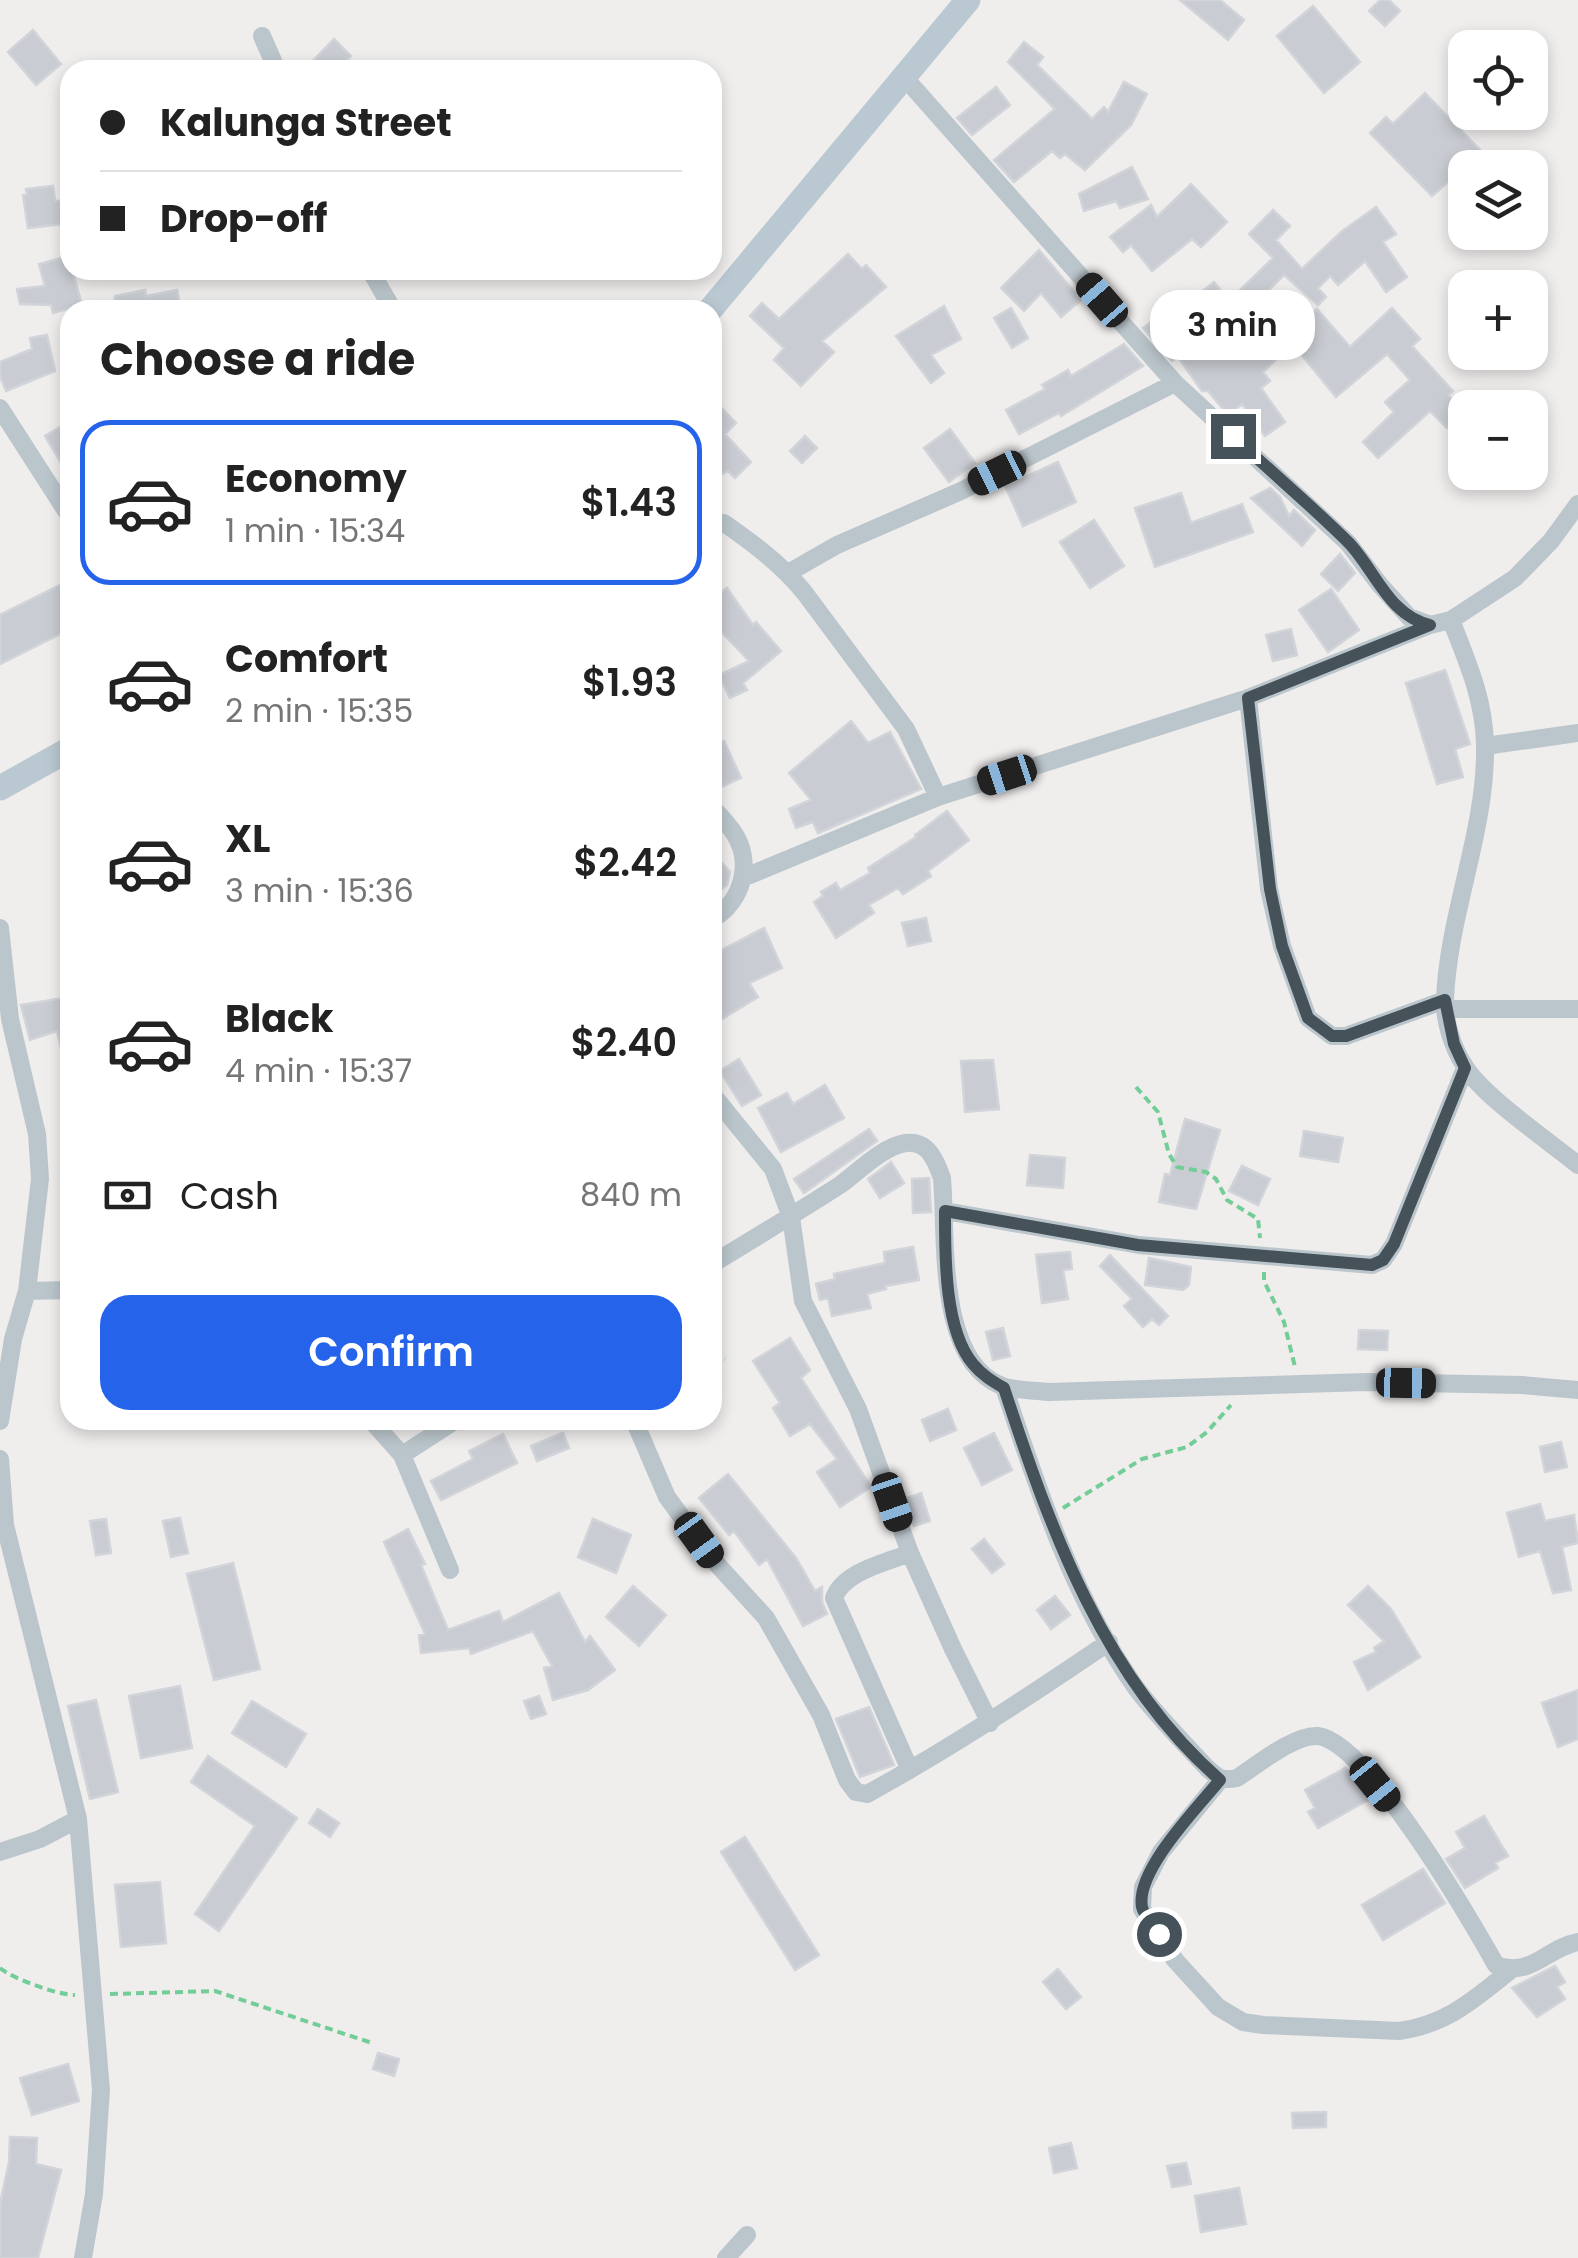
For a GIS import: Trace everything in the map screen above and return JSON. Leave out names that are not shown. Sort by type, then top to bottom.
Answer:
[{"type":"main road","points":[[718,300],[968,0]]},
{"type":"main road","points":[[0,788],[60,754]]},
{"type":"street","points":[[262,36],[273,60]]},
{"type":"street","points":[[905,78],[1175,383],[1348,543],[1409,617],[1430,625]]},
{"type":"street","points":[[788,573],[837,545],[961,490],[1175,383]]},
{"type":"street","points":[[0,408],[60,501]]},
{"type":"street","points":[[744,868],[750,875],[938,797],[1248,698],[1451,620],[1515,578],[1551,541],[1578,504]]},
{"type":"street","points":[[724,523],[788,573],[906,729],[938,797]]},
{"type":"street","points":[[1451,620],[1475,680],[1485,746],[1482,790],[1446,1004],[1454,1044],[1465,1068],[1484,1090],[1578,1166]]},
{"type":"street","points":[[1248,698],[1270,889],[1290,974],[1308,1018],[1332,1036],[1346,1036],[1446,1004],[1578,1009]]},
{"type":"street","points":[[1485,746],[1578,732]]},
{"type":"street","points":[[722,819],[742,850],[744,868],[741,886],[722,910]]},
{"type":"street","points":[[0,928],[10,1019],[37,1134],[39,1164],[27,1291],[13,1338],[0,1422]]},
{"type":"street","points":[[945,1211],[1138,1245],[1372,1265],[1383,1260],[1394,1244],[1465,1068]]},
{"type":"street","points":[[722,1106],[773,1169],[790,1217],[804,1302],[858,1408],[910,1553],[990,1722]]},
{"type":"street","points":[[722,1258],[907,1142],[926,1147],[942,1178],[954,1322],[970,1361],[986,1378],[1004,1388],[1049,1392],[1245,1384],[1425,1383],[1578,1390]]},
{"type":"street","points":[[27,1291],[60,1290]]},
{"type":"street","points":[[1004,1388],[1048,1517],[1108,1642],[1137,1688],[1220,1780]]},
{"type":"street","points":[[380,1430],[402,1455],[450,1570]]},
{"type":"street","points":[[402,1455],[441,1430]]},
{"type":"street","points":[[638,1430],[667,1497],[715,1562],[766,1618],[822,1715],[847,1780],[856,1792],[867,1794],[910,1770],[990,1722],[1108,1642]]},
{"type":"street","points":[[0,1459],[5,1524],[78,1819],[101,2090],[100,2138],[83,2258]]},
{"type":"street","points":[[910,1553],[850,1578],[837,1589],[834,1598],[910,1770]]},
{"type":"street","points":[[1511,1970],[1449,2018],[1422,2028],[1400,2031],[1243,2022],[1218,2008],[1175,1960],[1142,1908],[1144,1887],[1162,1852],[1220,1780],[1237,1778],[1304,1736],[1322,1736],[1336,1742],[1356,1760],[1437,1862],[1496,1965],[1511,1970],[1527,1968],[1566,1944],[1578,1942]]},
{"type":"street","points":[[0,1852],[78,1819]]},
{"type":"street","points":[[726,2258],[748,2234]]},
{"type":"path","points":[[1136,1087],[1158,1112],[1169,1154],[1177,1167],[1206,1172],[1216,1180],[1227,1200],[1258,1220],[1264,1281],[1284,1322],[1299,1386]]},
{"type":"path","points":[[722,1358],[726,1359]]},
{"type":"path","points":[[1048,1517],[1142,1459],[1188,1447],[1223,1417],[1245,1384]]},
{"type":"path","points":[[0,1968],[12,1978],[30,1981],[58,1995],[215,1991],[372,2042]]},
{"type":"building","points":[[1180,0],[1220,0],[1244,20],[1228,40]]},
{"type":"building","points":[[1380,0],[1389,0],[1400,11],[1385,26],[1369,11]]},
{"type":"building","points":[[1313,6],[1360,62],[1324,93],[1277,36]]},
{"type":"building","points":[[33,30],[60,65],[36,85],[8,52]]},
{"type":"building","points":[[334,39],[351,56],[347,60],[314,60]]},
{"type":"building","points":[[1024,42],[1043,57],[1037,65],[1092,119],[1104,107],[1108,112],[1124,82],[1147,94],[1131,125],[1085,170],[1065,154],[1060,158],[1052,151],[1014,182],[994,160],[1055,109],[1008,62]]},
{"type":"building","points":[[996,87],[1010,105],[972,135],[957,118]]},
{"type":"building","points":[[1425,93],[1448,117],[1448,130],[1461,130],[1480,150],[1448,150],[1448,182],[1432,196],[1370,133],[1386,117],[1393,124]]},
{"type":"building","points":[[1132,167],[1148,199],[1120,208],[1116,201],[1084,211],[1079,194]]},
{"type":"building","points":[[1191,184],[1227,222],[1201,247],[1192,239],[1152,271],[1131,245],[1123,252],[1110,237],[1151,205],[1157,217]]},
{"type":"building","points":[[53,186],[55,201],[60,201],[60,224],[28,228],[23,195],[27,194],[26,189]]},
{"type":"building","points":[[1376,207],[1396,234],[1383,242],[1407,277],[1386,292],[1365,261],[1338,285],[1330,276],[1318,288],[1326,297],[1318,305],[1284,275],[1246,312],[1284,352],[1263,372],[1270,381],[1261,388],[1285,422],[1265,436],[1242,404],[1228,415],[1208,391],[1202,391],[1178,357],[1172,361],[1143,328],[1172,307],[1176,312],[1214,282],[1229,301],[1273,258],[1249,234],[1273,210],[1290,226],[1276,240],[1302,269],[1341,232]]},
{"type":"building","points":[[1039,250],[1081,300],[1061,317],[1041,293],[1024,311],[1001,288]]},
{"type":"building","points":[[848,254],[862,269],[866,265],[886,287],[822,341],[834,352],[801,386],[774,360],[784,348],[750,316],[762,303],[779,319]]},
{"type":"building","points":[[60,258],[60,280],[75,280],[81,300],[60,300],[60,311],[53,313],[51,305],[20,304],[17,289],[45,286],[39,264]]},
{"type":"building","points":[[145,290],[146,296],[177,290],[179,300],[114,300],[115,296]]},
{"type":"building","points":[[944,306],[961,339],[931,355],[944,373],[931,383],[896,336]]},
{"type":"building","points":[[1011,308],[1028,338],[1012,348],[994,318]]},
{"type":"building","points":[[1392,308],[1420,339],[1412,346],[1452,390],[1448,390],[1448,427],[1430,411],[1378,458],[1363,442],[1394,412],[1385,402],[1410,380],[1387,354],[1336,397],[1286,336],[1317,309],[1350,347]]},
{"type":"building","points":[[47,335],[55,371],[6,391],[0,362],[32,349],[30,338]]},
{"type":"building","points":[[1124,344],[1143,366],[1061,416],[1059,413],[1019,434],[1006,410],[1045,389],[1042,385],[1068,370],[1071,376]]},
{"type":"building","points":[[722,408],[736,423],[725,434],[751,462],[735,478],[728,471],[722,474]]},
{"type":"building","points":[[60,427],[60,461],[45,436]]},
{"type":"building","points":[[950,429],[975,463],[949,482],[924,448]]},
{"type":"building","points":[[805,436],[817,448],[802,463],[790,451]]},
{"type":"building","points":[[1058,462],[1076,502],[1023,526],[1005,486]]},
{"type":"building","points":[[1270,488],[1280,497],[1289,516],[1294,510],[1315,530],[1302,546],[1251,498]]},
{"type":"building","points":[[1181,493],[1191,523],[1242,504],[1253,532],[1155,567],[1135,508]]},
{"type":"building","points":[[1094,520],[1124,566],[1090,588],[1060,542]]},
{"type":"building","points":[[1340,554],[1355,573],[1338,591],[1321,574]]},
{"type":"building","points":[[60,585],[60,634],[0,664],[0,615]]},
{"type":"building","points":[[727,588],[753,625],[756,622],[781,651],[743,683],[747,690],[730,698],[722,674],[749,661],[722,633],[722,591]]},
{"type":"building","points":[[1331,589],[1359,630],[1328,652],[1299,610]]},
{"type":"building","points":[[1291,629],[1297,655],[1273,661],[1266,635]]},
{"type":"building","points":[[1445,670],[1470,744],[1455,749],[1463,777],[1437,784],[1406,683]]},
{"type":"building","points":[[851,721],[868,743],[890,732],[921,789],[818,833],[813,822],[796,828],[789,809],[811,800],[789,773]]},
{"type":"building","points":[[722,742],[741,778],[722,787]]},
{"type":"building","points":[[947,811],[969,840],[928,871],[931,876],[903,894],[898,888],[869,905],[874,913],[836,938],[814,902],[823,896],[821,892],[836,883],[840,890],[870,873],[868,868]]},
{"type":"building","points":[[722,863],[730,872],[722,889]]},
{"type":"building","points":[[926,918],[931,941],[908,946],[902,923]]},
{"type":"building","points":[[764,928],[782,968],[749,983],[758,997],[722,1019],[722,950]]},
{"type":"building","points":[[60,999],[60,1044],[57,1031],[30,1040],[21,1005]]},
{"type":"building","points":[[739,1059],[761,1095],[742,1106],[722,1070]]},
{"type":"building","points":[[993,1060],[999,1109],[965,1112],[961,1061]]},
{"type":"building","points":[[825,1085],[844,1118],[781,1152],[758,1108],[787,1093],[793,1104]]},
{"type":"building","points":[[1185,1119],[1220,1130],[1196,1209],[1159,1202]]},
{"type":"building","points":[[869,1129],[877,1141],[804,1193],[794,1179]]},
{"type":"building","points":[[1304,1131],[1343,1138],[1338,1162],[1300,1156]]},
{"type":"building","points":[[1030,1155],[1065,1158],[1063,1188],[1027,1185]]},
{"type":"building","points":[[891,1162],[904,1183],[880,1198],[868,1179]]},
{"type":"building","points":[[1242,1166],[1270,1179],[1258,1205],[1229,1191]]},
{"type":"building","points":[[929,1178],[931,1212],[913,1213],[912,1179]]},
{"type":"building","points":[[913,1247],[919,1280],[885,1286],[886,1289],[867,1294],[871,1308],[832,1316],[828,1298],[820,1300],[816,1284],[835,1279],[834,1274],[885,1263],[884,1252]]},
{"type":"building","points":[[1070,1252],[1072,1269],[1063,1270],[1068,1299],[1042,1303],[1036,1255]]},
{"type":"building","points":[[1110,1255],[1168,1316],[1159,1325],[1152,1319],[1143,1327],[1124,1306],[1132,1299],[1100,1266]]},
{"type":"building","points":[[1149,1258],[1191,1267],[1189,1285],[1183,1290],[1145,1285]]},
{"type":"building","points":[[1003,1328],[1010,1356],[993,1360],[986,1332]]},
{"type":"building","points":[[1359,1330],[1388,1331],[1387,1350],[1358,1349]]},
{"type":"building","points":[[790,1338],[810,1370],[801,1378],[871,1487],[840,1507],[817,1472],[837,1459],[810,1424],[790,1436],[773,1408],[780,1403],[753,1361]]},
{"type":"building","points":[[948,1409],[956,1430],[930,1441],[922,1420]]},
{"type":"building","points":[[563,1433],[569,1448],[537,1461],[531,1446]]},
{"type":"building","points":[[994,1433],[1012,1470],[982,1485],[964,1448]]},
{"type":"building","points":[[503,1434],[517,1463],[441,1500],[431,1481],[473,1459],[469,1451]]},
{"type":"building","points":[[1561,1442],[1567,1467],[1545,1472],[1540,1447]]},
{"type":"building","points":[[728,1474],[796,1558],[815,1591],[822,1587],[827,1614],[803,1626],[767,1559],[759,1565],[734,1531],[729,1535],[699,1498]]},
{"type":"building","points":[[921,1493],[930,1521],[914,1526],[904,1499]]},
{"type":"building","points":[[1540,1504],[1545,1521],[1574,1515],[1578,1543],[1562,1547],[1571,1590],[1553,1593],[1540,1551],[1519,1557],[1507,1513]]},
{"type":"building","points":[[180,1518],[188,1553],[171,1557],[163,1521]]},
{"type":"building","points":[[106,1519],[111,1553],[96,1555],[90,1521]]},
{"type":"building","points":[[593,1519],[631,1535],[616,1573],[578,1557]]},
{"type":"building","points":[[408,1529],[448,1630],[499,1611],[503,1622],[559,1593],[585,1642],[590,1636],[615,1670],[588,1690],[553,1700],[544,1668],[552,1666],[533,1631],[471,1654],[469,1648],[421,1653],[419,1635],[425,1634],[384,1542]]},
{"type":"building","points":[[984,1539],[1004,1564],[992,1573],[972,1549]]},
{"type":"building","points":[[233,1563],[260,1669],[214,1680],[187,1574]]},
{"type":"building","points":[[633,1586],[666,1615],[639,1646],[606,1617]]},
{"type":"building","points":[[1368,1586],[1391,1609],[1420,1657],[1368,1690],[1354,1662],[1376,1652],[1374,1648],[1384,1641],[1348,1605]]},
{"type":"building","points":[[1055,1596],[1070,1615],[1051,1629],[1037,1610]]},
{"type":"building","points":[[180,1686],[192,1748],[141,1758],[129,1696]]},
{"type":"building","points":[[1578,1690],[1578,1739],[1558,1747],[1542,1703]]},
{"type":"building","points":[[539,1696],[546,1714],[531,1719],[524,1701]]},
{"type":"building","points":[[96,1700],[118,1792],[90,1799],[68,1706]]},
{"type":"building","points":[[252,1701],[306,1734],[286,1767],[232,1733]]},
{"type":"building","points":[[869,1707],[894,1765],[860,1777],[836,1719]]},
{"type":"building","points":[[208,1756],[297,1818],[219,1931],[195,1914],[255,1826],[191,1782]]},
{"type":"building","points":[[1345,1768],[1368,1800],[1318,1828],[1308,1812],[1315,1808],[1305,1790]]},
{"type":"building","points":[[318,1809],[339,1823],[330,1837],[309,1823]]},
{"type":"building","points":[[1484,1816],[1508,1856],[1495,1863],[1498,1868],[1465,1888],[1446,1859],[1465,1848],[1456,1832]]},
{"type":"building","points":[[745,1837],[819,1955],[795,1970],[721,1852]]},
{"type":"building","points":[[1423,1869],[1445,1903],[1383,1940],[1362,1905]]},
{"type":"building","points":[[160,1882],[166,1943],[121,1947],[115,1885]]},
{"type":"building","points":[[1555,1966],[1565,1982],[1557,1987],[1565,1999],[1537,2017],[1512,1988]]},
{"type":"building","points":[[1058,1969],[1081,1997],[1066,2009],[1043,1982]]},
{"type":"building","points":[[378,2053],[399,2059],[394,2076],[373,2069]]},
{"type":"building","points":[[68,2064],[79,2101],[32,2115],[20,2078]]},
{"type":"building","points":[[1326,2112],[1326,2127],[1293,2128],[1292,2113]]},
{"type":"building","points":[[10,2137],[37,2138],[36,2164],[61,2170],[38,2258],[0,2258],[0,2204]]},
{"type":"building","points":[[1071,2143],[1077,2168],[1054,2173],[1049,2148]]},
{"type":"building","points":[[1186,2163],[1191,2184],[1172,2187],[1167,2166]]},
{"type":"building","points":[[1239,2188],[1246,2224],[1201,2232],[1195,2196]]},
{"type":"route","points":[[1159,1934],[1142,1908],[1144,1887],[1162,1852],[1220,1780],[1137,1688],[1108,1642],[1048,1517],[1004,1388],[986,1378],[970,1361],[954,1322],[945,1211],[1138,1245],[1372,1265],[1383,1260],[1394,1244],[1465,1068],[1454,1044],[1445,1000],[1376,1028],[1332,1036],[1308,1018],[1295,988],[1270,889],[1248,698],[1430,625],[1409,617],[1348,543],[1233,436]]}]
